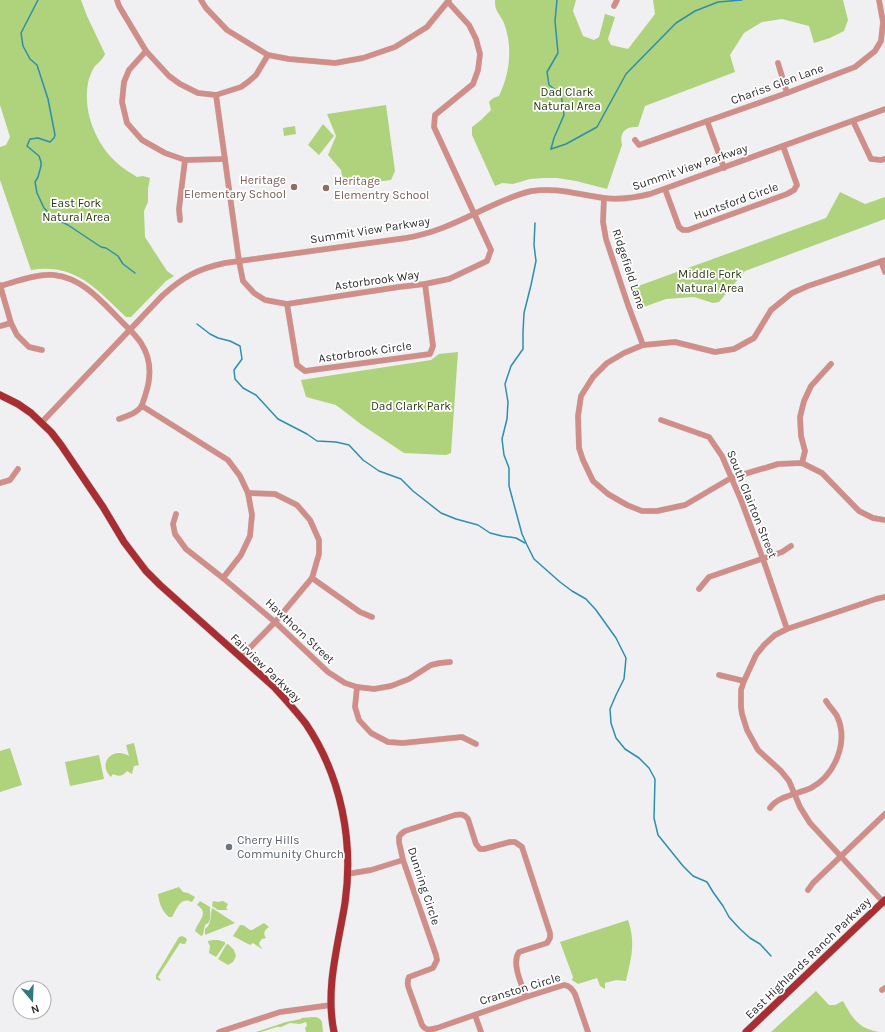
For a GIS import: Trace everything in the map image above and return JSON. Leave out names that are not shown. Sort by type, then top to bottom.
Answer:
[{"type":"main road","name":"Fairview Parkway","points":[[0,395],[32,412],[42,422],[61,445],[124,542],[146,571],[274,687],[306,724],[323,755],[331,772],[342,808],[347,843],[345,902],[331,985],[331,1005],[334,1032]]},
{"type":"main road","name":"East Highlands Ranch Parkway","points":[[746,1032],[884,902]]},
{"type":"street","points":[[117,0],[119,6],[146,51],[169,76],[180,84],[198,93],[216,95],[241,87],[256,75],[268,55]]},
{"type":"street","points":[[201,0],[206,8],[227,30],[268,55],[289,59],[335,62],[363,58],[395,47],[427,27],[449,1]]},
{"type":"street","points":[[614,6],[617,0]]},
{"type":"street","name":"Chariss Glen Lane","points":[[635,140],[639,145],[787,93],[855,67],[875,52],[883,41],[883,22],[879,0]]},
{"type":"street","name":"Astorbrook Way","points":[[216,95],[239,261],[243,281],[254,293],[264,300],[286,304],[425,284],[449,279],[487,260],[491,250],[434,127],[435,115],[473,84],[478,70],[480,54],[476,39],[469,25],[449,1]]},
{"type":"street","points":[[146,51],[129,70],[124,82],[122,102],[127,123],[142,140],[165,153],[185,160],[225,159]]},
{"type":"street","points":[[778,63],[787,93]]},
{"type":"street","name":"Summit View Parkway","points":[[42,422],[162,296],[182,279],[192,273],[213,266],[239,261],[414,237],[437,231],[510,197],[541,190],[561,190],[604,198],[623,199],[650,194],[885,109]]},
{"type":"street","points":[[707,121],[724,168]]},
{"type":"street","points":[[853,121],[870,158],[881,160],[885,159]]},
{"type":"street","name":"Huntsford Circle","points":[[665,189],[679,227],[683,230],[688,230],[703,225],[787,194],[794,190],[797,184],[783,146]]},
{"type":"street","points":[[180,220],[179,209],[185,160]]},
{"type":"street","name":"Ridgefield Lane","points":[[604,198],[602,222],[606,239],[643,345]]},
{"type":"street","points":[[885,272],[883,260],[792,293],[771,310],[754,338],[734,349],[715,352],[675,342],[643,345],[624,353],[607,363],[593,377],[581,396],[578,416],[580,448],[583,460],[593,481],[608,494],[627,505],[642,511],[657,511],[685,505],[731,478],[778,464],[802,463],[822,473],[859,511],[873,518],[885,520]]},
{"type":"street","points":[[42,350],[29,348],[17,335],[11,323],[0,286],[35,277],[54,275],[73,280],[93,292],[130,330],[141,343],[148,357],[150,373],[149,386],[142,406],[130,415],[119,419]]},
{"type":"street","name":"Astorbrook Circle","points":[[286,304],[296,365],[305,371],[430,354],[433,346],[425,284]]},
{"type":"street","points":[[0,326],[11,323]]},
{"type":"street","points":[[802,463],[805,450],[800,417],[804,402],[811,386],[831,364]]},
{"type":"street","points":[[142,406],[228,460],[240,476],[248,493],[252,515],[250,536],[241,555],[223,578]]},
{"type":"street","name":"South Clairton Street","points":[[661,420],[709,437],[722,456],[741,500],[787,629]]},
{"type":"street","points":[[0,483],[10,480],[18,469]]},
{"type":"street","points":[[241,657],[275,622],[312,578],[319,554],[318,540],[310,520],[297,505],[275,494],[248,493]]},
{"type":"street","name":"Hawthorn Street","points":[[176,514],[173,524],[175,534],[186,549],[275,622],[328,672],[345,683],[357,687],[374,689],[391,686],[410,679],[431,665],[450,662]]},
{"type":"street","points":[[699,589],[709,577],[782,552],[791,546]]},
{"type":"street","points":[[312,578],[360,612],[372,617]]},
{"type":"street","points":[[884,902],[840,857],[810,823],[800,807],[789,781],[758,750],[747,730],[742,714],[741,690],[756,655],[775,635],[787,629],[885,597]]},
{"type":"street","points":[[720,675],[744,681]]},
{"type":"street","points":[[357,687],[355,707],[359,720],[371,732],[388,742],[402,743],[462,737],[476,744]]},
{"type":"street","points":[[770,808],[778,800],[811,788],[823,780],[831,771],[838,758],[841,742],[841,729],[837,715],[826,701]]},
{"type":"street","name":"Dunning Circle","points":[[417,1012],[407,981],[409,977],[433,968],[437,960],[403,860],[399,837],[405,831],[461,814],[466,816],[468,819],[476,844],[480,849],[484,850],[510,842],[515,842],[522,847],[550,933],[550,938],[547,943],[519,952],[517,956],[516,965],[526,997]]},
{"type":"street","points":[[808,890],[813,883],[885,814]]},
{"type":"street","points":[[347,874],[371,870],[403,860]]},
{"type":"street","name":"Cranston Circle","points":[[417,1012],[424,1028],[431,1030],[564,985],[569,986],[573,990],[588,1032]]},
{"type":"street","points":[[220,1032],[280,1012],[331,1005]]},
{"type":"street","name":"Cranston Circle","points":[[475,1015],[481,1032]]},
{"type":"green space","name":"East Fork Natural Area","points":[[0,0],[81,0],[105,54],[95,66],[88,83],[87,103],[92,124],[100,143],[115,162],[137,177],[143,176],[150,178],[148,202],[144,211],[145,237],[167,271],[174,276],[166,281],[131,317],[126,317],[95,288],[73,274],[61,270],[31,270],[0,180],[0,147],[6,145],[10,137],[0,105]]},
{"type":"green space","name":"Dad Clark Natural Area","points":[[495,0],[576,0],[573,11],[583,36],[594,40],[599,37],[605,14],[615,17],[608,39],[611,45],[628,49],[655,14],[653,0],[843,0],[848,20],[844,31],[830,38],[814,43],[809,26],[782,19],[762,22],[744,33],[730,55],[735,72],[645,106],[638,127],[626,129],[622,134],[622,145],[607,189],[557,178],[530,179],[513,184],[502,183],[495,186],[472,135],[472,127],[491,110],[489,102],[493,98],[499,96],[508,69],[509,41],[504,23],[496,9]]},
{"type":"green space","points":[[386,105],[395,171],[391,180],[344,186],[341,170],[328,155],[336,136],[327,114]]},
{"type":"green space","points":[[323,124],[334,136],[319,155],[308,145]]},
{"type":"green space","points":[[295,126],[296,134],[284,136],[283,128]]},
{"type":"green space","name":"Middle Fork Natural Area","points":[[840,192],[865,204],[885,197],[885,219],[745,271],[719,302],[713,303],[694,297],[666,299],[638,309],[630,289],[826,218]]},
{"type":"green space","name":"Dad Clark Park","points":[[458,352],[451,453],[446,455],[404,453],[362,425],[336,405],[306,397],[301,380],[431,360],[439,354]]},
{"type":"green space","points":[[134,743],[139,765],[134,766],[132,774],[127,771],[121,776],[113,774],[111,777],[107,772],[106,767],[108,758],[117,753],[123,753],[129,756],[126,745]]},
{"type":"green space","points":[[10,748],[22,785],[0,792],[0,751]]},
{"type":"green space","points":[[99,755],[104,779],[70,786],[65,762]]},
{"type":"green space","points":[[179,887],[183,892],[195,897],[192,902],[182,902],[172,917],[169,917],[161,907],[158,894]]},
{"type":"green space","points":[[200,901],[210,907],[209,922],[205,925],[203,935],[201,936],[195,931],[203,914],[201,908],[197,905]]},
{"type":"green space","points":[[213,901],[223,901],[228,904],[226,908],[228,910],[218,910],[212,906]]},
{"type":"green space","points":[[212,908],[235,923],[205,935],[205,929],[210,922]]},
{"type":"green space","points":[[628,920],[632,936],[632,951],[626,981],[616,980],[605,983],[605,989],[600,986],[597,978],[578,984],[572,980],[573,977],[560,942]]},
{"type":"green space","points":[[264,923],[269,927],[264,932],[266,938],[262,939],[259,943],[262,949],[253,943],[250,945],[233,936],[240,925],[244,925],[252,930]]},
{"type":"green space","points":[[182,936],[187,940],[185,944],[180,943],[158,977],[161,980],[156,979],[156,975],[179,937]]},
{"type":"green space","points":[[213,940],[225,942],[216,957],[209,953],[210,946],[208,941]]},
{"type":"green space","points":[[228,944],[234,950],[236,956],[233,962],[228,965],[218,959]]},
{"type":"green space","points":[[816,991],[829,1005],[835,1005],[843,1001],[857,1022],[866,1028],[879,1032],[771,1032]]},
{"type":"green space","points":[[314,1017],[321,1020],[323,1032],[306,1032],[306,1022],[300,1024],[290,1023],[281,1027],[256,1032],[301,1018]]},
{"type":"waterway","points":[[38,0],[21,33],[23,46],[30,59],[37,65],[48,99],[55,135],[50,142],[38,138],[30,139],[27,146],[39,156],[41,162],[38,177],[35,182],[37,193],[44,208],[54,218],[118,256],[123,264],[135,273]]},
{"type":"waterway","points":[[551,149],[564,115],[561,94],[549,85],[547,72],[558,53],[555,21],[557,0]]},
{"type":"waterway","points":[[551,149],[566,144],[597,127],[626,74],[676,23],[695,11],[718,2],[742,0]]},
{"type":"waterway","points":[[535,223],[534,245],[536,261],[524,313],[523,349],[511,366],[505,384],[508,402],[507,419],[502,439],[504,455],[509,468],[509,486],[522,534],[534,559],[560,582],[586,599],[596,610],[616,638],[626,658],[624,679],[610,709],[611,723],[616,738],[625,749],[639,758],[649,768],[655,779],[654,818],[658,835],[693,876],[707,882],[729,917],[740,929],[760,944],[771,956]]},
{"type":"waterway","points":[[197,324],[210,334],[240,346],[242,359],[234,370],[235,379],[243,388],[256,395],[278,419],[317,441],[336,442],[349,445],[363,460],[379,471],[401,479],[413,491],[441,513],[478,525],[490,533],[516,538],[525,543]]},
{"type":"place","name":"Heritage Elementary School","points":[[294,187]]},
{"type":"place","name":"Heritage Elementry School","points":[[326,188]]},
{"type":"place","name":"Cherry Hills Community Church","points":[[229,847]]}]
